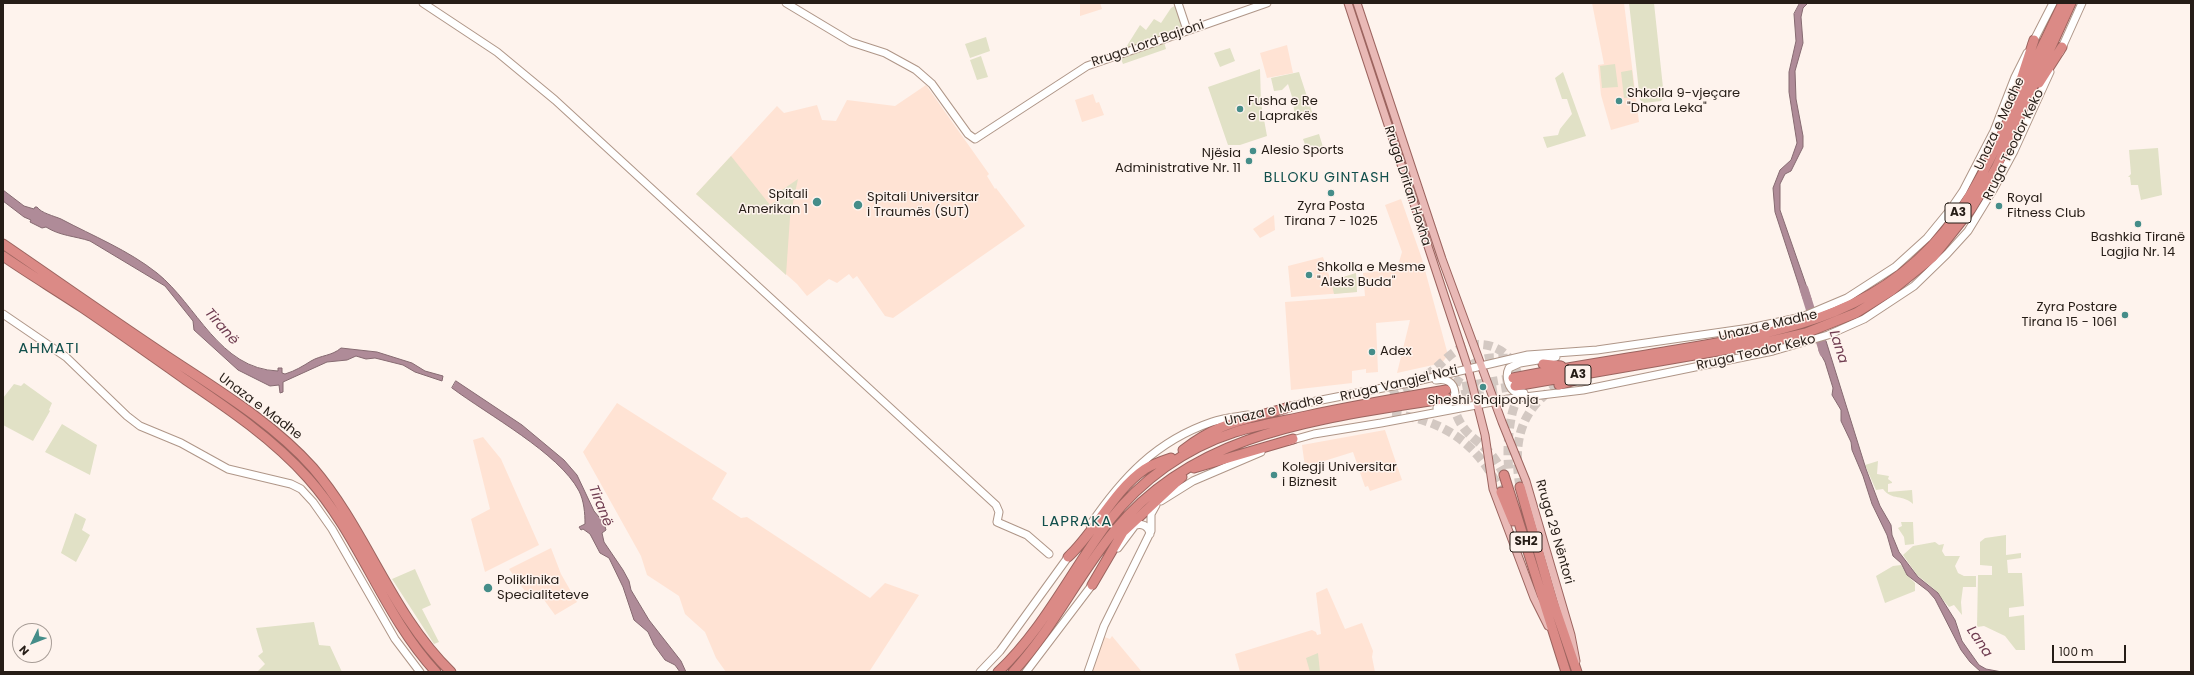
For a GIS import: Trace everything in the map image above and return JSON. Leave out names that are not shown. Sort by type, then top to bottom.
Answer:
[{"type":"highway","name":"Unaza e Madhe","points":[[1805,329],[1572,367],[1514,382],[1640,365],[1758,344],[1824,323],[1846,318],[1908,279],[1933,257],[1972,209],[1996,168],[2007,133],[2063,3]]},
{"type":"highway","name":"Unaza e Madhe","points":[[2007,133],[2071,3]]},
{"type":"highway","points":[[2034,40],[2019,86],[2004,123],[2007,133],[2016,129],[2041,80],[2062,47]]},
{"type":"highway","points":[[3,240],[50,282]]},
{"type":"highway","name":"Unaza e Madhe","points":[[3,244],[50,282],[225,407],[290,459],[309,479],[336,516],[399,622],[419,652],[436,672]]},
{"type":"highway","name":"Unaza e Madhe","points":[[3,256],[50,282],[231,399],[292,447],[328,486],[343,508],[411,624],[433,653],[451,672]]},
{"type":"highway","points":[[3,260],[50,282]]},
{"type":"highway","points":[[1543,364],[1572,367]]},
{"type":"highway","points":[[1562,389],[1640,365]]},
{"type":"highway","points":[[1350,406],[1390,394]]},
{"type":"highway","name":"Unaza e Madhe","points":[[998,672],[1033,633],[1086,553],[1118,511],[1143,484],[1162,469],[1189,452],[1219,438],[1257,426],[1350,406],[1446,394],[1263,434],[1236,443],[1197,461],[1168,481],[1135,508],[1106,541],[1040,640],[1013,672]]},
{"type":"highway","points":[[1118,511],[1132,489],[1171,458],[1204,435],[1224,425],[1289,407]]},
{"type":"highway","points":[[1338,417],[1392,414]]},
{"type":"highway","points":[[1135,508],[1194,468],[1263,434]]},
{"type":"highway","points":[[1182,451],[1205,440],[1219,438]]},
{"type":"highway","points":[[1194,468],[1293,439]]},
{"type":"highway","points":[[1068,557],[1084,542],[1117,497],[1136,477],[1149,467],[1171,458]]},
{"type":"highway","name":"SH2","points":[[1545,573],[1530,540],[1506,473],[1566,672]]},
{"type":"highway","points":[[1092,585],[1123,532],[1184,474]]},
{"type":"highway","name":"SH2","points":[[1520,487],[1576,671]]},
{"type":"highway","points":[[1502,492],[1547,610]]},
{"type":"main road","points":[[423,3],[486,44],[555,100],[996,505],[999,510],[997,522],[1027,534],[1049,554]]},
{"type":"main road","name":"Rruga Lord Bajroni","points":[[786,3],[851,42],[885,53],[916,70],[932,84],[968,134],[975,139],[1086,66],[1267,3]]},
{"type":"main road","points":[[1178,3],[1187,30]]},
{"type":"main road","name":"Rruga Dritan Hoxha","points":[[1348,3],[1468,368],[1477,404]]},
{"type":"main road","name":"Rruga Dritan Hoxha","points":[[1357,3],[1442,259],[1495,402]]},
{"type":"main road","name":"Rruga Teodor Keko","points":[[1824,323],[1855,294],[1895,268],[1942,221],[1972,175],[2001,114],[2021,63],[2053,3]]},
{"type":"main road","name":"Rruga Teodor Keko","points":[[1381,423],[1562,389],[1651,377],[1773,351],[1805,329],[1824,323],[1872,314],[1923,278],[1961,239],[1978,215],[1999,179],[2082,3]]},
{"type":"main road","points":[[3,314],[66,357],[135,423],[181,443],[235,470],[291,484],[306,495],[332,529],[395,639],[420,672]]},
{"type":"main road","name":"Rruga Teodor Keko","points":[[1481,365],[1528,355],[1566,354],[1750,328],[1805,329]]},
{"type":"main road","points":[[1562,389],[1517,393],[1511,388],[1507,372],[1513,365],[1553,358],[1566,354]]},
{"type":"main road","name":"Rruga Vangjel Noti","points":[[980,672],[1002,647],[1114,491],[1140,463],[1175,438],[1213,421],[1406,383],[1481,365]]},
{"type":"main road","points":[[1026,672],[1092,585],[1134,526],[1156,505],[1193,481],[1293,439],[1381,423],[1410,414],[1443,407],[1453,400],[1455,393],[1453,385],[1445,379],[1406,383]]},
{"type":"main road","name":"Rruga 29 Nëntori","points":[[1495,402],[1526,481],[1571,635],[1575,651],[1576,671]]},
{"type":"main road","points":[[1477,404],[1488,450],[1493,488],[1534,598],[1558,645]]},
{"type":"main road","points":[[1088,672],[1104,626],[1150,533],[1152,514],[1156,505]]},
{"type":"main road","points":[[1134,526],[1140,524],[1149,530],[1150,533]]},
{"type":"shaded area","points":[[1080,3],[1100,3],[1102,9],[1080,16]]},
{"type":"shaded area","points":[[1592,3],[1624,3],[1639,122],[1611,130],[1601,95],[1598,65],[1604,64]]},
{"type":"shaded area","points":[[1800,3],[1808,3],[1803,8],[1801,17],[1803,43],[1795,71],[1796,99],[1803,136],[1803,147],[1791,171],[1785,174],[1780,184],[1780,210],[1811,299],[1804,301],[1775,212],[1773,188],[1780,170],[1791,160],[1797,143],[1789,92],[1789,72],[1796,41],[1794,14]]},
{"type":"shaded area","points":[[1287,45],[1293,73],[1267,78],[1260,53]]},
{"type":"shaded area","name":"Spitali Universitar i Traumës (SUT)","points":[[926,85],[989,174],[987,176],[995,189],[996,188],[1025,226],[893,318],[885,316],[857,276],[853,279],[849,274],[837,283],[829,279],[807,296],[797,284],[696,194],[777,106],[784,113],[817,105],[822,120],[836,121],[847,100],[895,106]]},
{"type":"shaded area","points":[[1093,94],[1096,103],[1099,102],[1104,115],[1082,122],[1075,100]]},
{"type":"shaded area","points":[[3,190],[24,206],[34,209],[37,207],[45,213],[61,219],[110,244],[146,265],[171,286],[224,348],[240,359],[258,368],[278,371],[278,368],[282,368],[282,373],[285,374],[296,370],[315,359],[334,353],[341,348],[377,352],[412,363],[425,371],[443,376],[442,381],[415,372],[403,365],[375,358],[366,359],[356,356],[347,360],[327,362],[283,382],[283,392],[280,393],[279,385],[270,386],[238,370],[194,330],[193,321],[165,286],[90,241],[62,234],[46,227],[42,228],[30,222],[31,220],[24,217],[3,201]]},
{"type":"shaded area","points":[[1401,199],[1422,259],[1448,355],[1442,363],[1397,373],[1410,320],[1376,323],[1378,372],[1366,373],[1366,369],[1352,371],[1352,383],[1291,390],[1285,302],[1365,296],[1363,273],[1397,269],[1402,252],[1385,205]]},
{"type":"shaded area","points":[[1274,215],[1275,230],[1260,238],[1253,229]]},
{"type":"shaded area","name":"Shkolla e Mesme \"Aleks Buda\"","points":[[1323,257],[1331,281],[1356,273],[1357,292],[1291,297],[1288,266]]},
{"type":"shaded area","points":[[1826,341],[1866,469],[1880,506],[1891,525],[1892,535],[1899,552],[1918,577],[1938,593],[1955,620],[1962,641],[1979,665],[1986,669],[2002,672],[1981,672],[1970,662],[1961,650],[1935,599],[1928,591],[1907,575],[1901,563],[1893,556],[1887,535],[1872,504],[1863,476],[1852,450],[1851,442],[1841,421],[1841,410],[1832,395],[1833,388],[1825,362],[1819,351],[1819,343]]},
{"type":"shaded area","points":[[456,381],[522,425],[564,460],[577,475],[594,511],[599,517],[603,515],[605,518],[603,519],[606,530],[602,533],[604,542],[623,570],[629,581],[631,590],[649,620],[681,661],[686,672],[680,672],[675,665],[665,660],[654,645],[648,632],[634,620],[623,587],[609,558],[600,553],[590,534],[583,529],[581,530],[579,527],[585,524],[583,503],[579,491],[569,477],[556,463],[522,435],[452,388]]},
{"type":"shaded area","points":[[617,403],[727,473],[712,499],[741,518],[747,517],[870,598],[885,583],[919,595],[869,672],[726,672],[716,658],[705,632],[685,614],[679,596],[647,575],[641,556],[583,452]]},
{"type":"shaded area","points":[[1385,430],[1402,480],[1370,491],[1368,486],[1365,487],[1353,452],[1305,467],[1302,445]]},
{"type":"shaded area","points":[[483,437],[501,459],[539,545],[485,572],[471,519],[490,509],[473,440]]},
{"type":"shaded area","points":[[551,548],[561,574],[577,602],[555,615],[539,593],[530,598],[509,569]]},
{"type":"shaded area","points":[[1327,588],[1345,629],[1362,623],[1373,651],[1372,657],[1375,672],[1240,672],[1235,654],[1312,630],[1316,632],[1317,635],[1321,634],[1316,593]]},
{"type":"shaded area","points":[[1102,636],[1110,639],[1112,636],[1142,672],[1090,672]]},
{"type":"green space","points":[[1629,3],[1654,3],[1664,97],[1661,101],[1644,103],[1640,100]]},
{"type":"green space","points":[[1178,4],[1187,30],[1123,52],[1140,25],[1146,30],[1154,19],[1161,23],[1171,8]]},
{"type":"green space","points":[[986,37],[990,51],[970,58],[965,44]]},
{"type":"green space","points":[[1164,42],[1166,49],[1123,64],[1121,59]]},
{"type":"green space","points":[[1230,48],[1235,61],[1220,67],[1214,53]]},
{"type":"green space","points":[[981,56],[988,77],[977,80],[970,60]]},
{"type":"green space","points":[[1615,64],[1618,87],[1602,88],[1600,66]]},
{"type":"green space","name":"Fusha e Re e Laprakës","points":[[1260,69],[1261,103],[1267,136],[1240,145],[1228,145],[1208,87]]},
{"type":"green space","points":[[1632,70],[1635,97],[1624,98],[1621,72]]},
{"type":"green space","points":[[1299,72],[1313,115],[1295,121],[1293,100],[1288,84],[1282,90],[1274,91],[1271,78]]},
{"type":"green space","points":[[1563,72],[1586,136],[1547,148],[1543,137],[1558,135],[1560,129],[1572,114],[1567,99],[1562,99],[1555,78]]},
{"type":"green space","points":[[1319,134],[1323,147],[1308,153],[1303,139]]},
{"type":"green space","points":[[2158,148],[2162,195],[2141,200],[2138,185],[2131,185],[2130,177],[2128,177],[2131,174],[2129,150]]},
{"type":"green space","points":[[731,156],[770,205],[785,195],[782,190],[798,179],[790,217],[786,275],[696,194]]},
{"type":"green space","points":[[1356,273],[1357,292],[1334,294],[1331,281]]},
{"type":"green space","points":[[24,383],[52,403],[49,410],[50,411],[33,441],[3,425],[3,398],[14,384],[21,386]]},
{"type":"green space","points":[[62,424],[97,445],[90,475],[45,452]]},
{"type":"green space","points":[[1878,461],[1877,474],[1889,476],[1888,479],[1892,482],[1888,484],[1888,492],[1912,490],[1913,504],[1905,499],[1886,493],[1883,489],[1876,490],[1865,465]]},
{"type":"green space","points":[[75,513],[86,519],[82,530],[90,535],[76,562],[61,553]]},
{"type":"green space","points":[[1901,522],[1913,522],[1914,544],[1905,545],[1904,537],[1898,528],[1902,526]]},
{"type":"green space","points":[[2006,535],[2006,555],[2021,553],[2021,558],[2007,560],[2008,573],[2022,573],[2024,606],[2009,608],[2009,617],[2024,615],[2025,650],[2016,650],[2005,636],[1984,626],[1977,627],[1978,575],[1992,575],[1992,566],[1980,565],[1980,542],[1985,538]]},
{"type":"green space","points":[[1935,542],[1939,545],[1944,544],[1942,551],[1945,556],[1960,556],[1955,566],[1958,573],[1964,576],[1976,576],[1976,587],[1963,587],[1961,602],[1962,615],[1954,605],[1949,607],[1934,589],[1917,575],[1903,555],[1913,546]]},
{"type":"green space","points":[[1901,565],[1907,575],[1915,583],[1915,591],[1885,603],[1876,576],[1893,566]]},
{"type":"green space","points":[[415,569],[431,605],[422,609],[439,642],[434,644],[392,579]]},
{"type":"green space","points":[[314,622],[319,645],[330,646],[342,672],[257,672],[265,664],[258,656],[263,652],[256,628]]},
{"type":"green space","points":[[1318,653],[1320,672],[1310,672],[1306,658]]},
{"type":"waterway","name":"Lana","points":[[1804,289],[1824,353]]},
{"type":"tunnel","points":[[1390,394],[1421,379],[1460,348],[1485,345],[1494,347],[1503,352],[1515,367],[1519,387],[1510,428],[1508,450],[1509,472]]},
{"type":"tunnel","points":[[1504,475],[1491,454],[1468,433],[1458,419],[1455,411],[1454,395],[1455,387],[1459,379],[1474,363],[1492,358],[1512,359]]},
{"type":"tunnel","points":[[1449,389],[1513,378]]},
{"type":"tunnel","points":[[1520,487],[1517,456],[1518,442],[1522,429],[1527,417],[1535,405],[1545,395],[1559,385]]},
{"type":"tunnel","points":[[1448,397],[1515,386]]},
{"type":"tunnel","points":[[1392,414],[1428,422],[1458,437],[1482,460],[1501,492]]},
{"type":"place","name":"Shkolla 9-vjeçare \"Dhora Leka\"","points":[[1619,101]]},
{"type":"place","name":"Fusha e Re e Laprakës","points":[[1240,109]]},
{"type":"place","name":"Alesio Sports","points":[[1253,151]]},
{"type":"place","name":"Njësia Administrative Nr. 11","points":[[1249,161]]},
{"type":"place","name":"Zyra Posta Tirana 7 - 1025","points":[[1331,193]]},
{"type":"place","name":"Spitali Amerikan 1","points":[[817,202]]},
{"type":"place","name":"Spitali Universitar i Traumës (SUT)","points":[[858,205]]},
{"type":"place","name":"Royal Fitness Club","points":[[1999,206]]},
{"type":"place","name":"Bashkia Tiranë Lagjia Nr. 14","points":[[2138,224]]},
{"type":"place","name":"Shkolla e Mesme \"Aleks Buda\"","points":[[1309,275]]},
{"type":"place","name":"Zyra Postare Tirana 15 - 1061","points":[[2125,315]]},
{"type":"place","name":"Adex","points":[[1372,352]]},
{"type":"place","name":"Sheshi Shqiponja","points":[[1483,387]]},
{"type":"place","name":"Kolegji Universitar i Biznesit","points":[[1274,475]]},
{"type":"place","name":"Poliklinika Specialiteteve","points":[[488,588]]},
{"type":"district","name":"BLLOKU GINTASH","points":[[1327,178]]},
{"type":"district","name":"AHMATI","points":[[49,349]]},
{"type":"district","name":"LAPRAKA","points":[[1077,522]]},
{"type":"water label","name":"Tiranë","points":[[221,327]]},
{"type":"water label","name":"Tiranë","points":[[600,506]]}]
